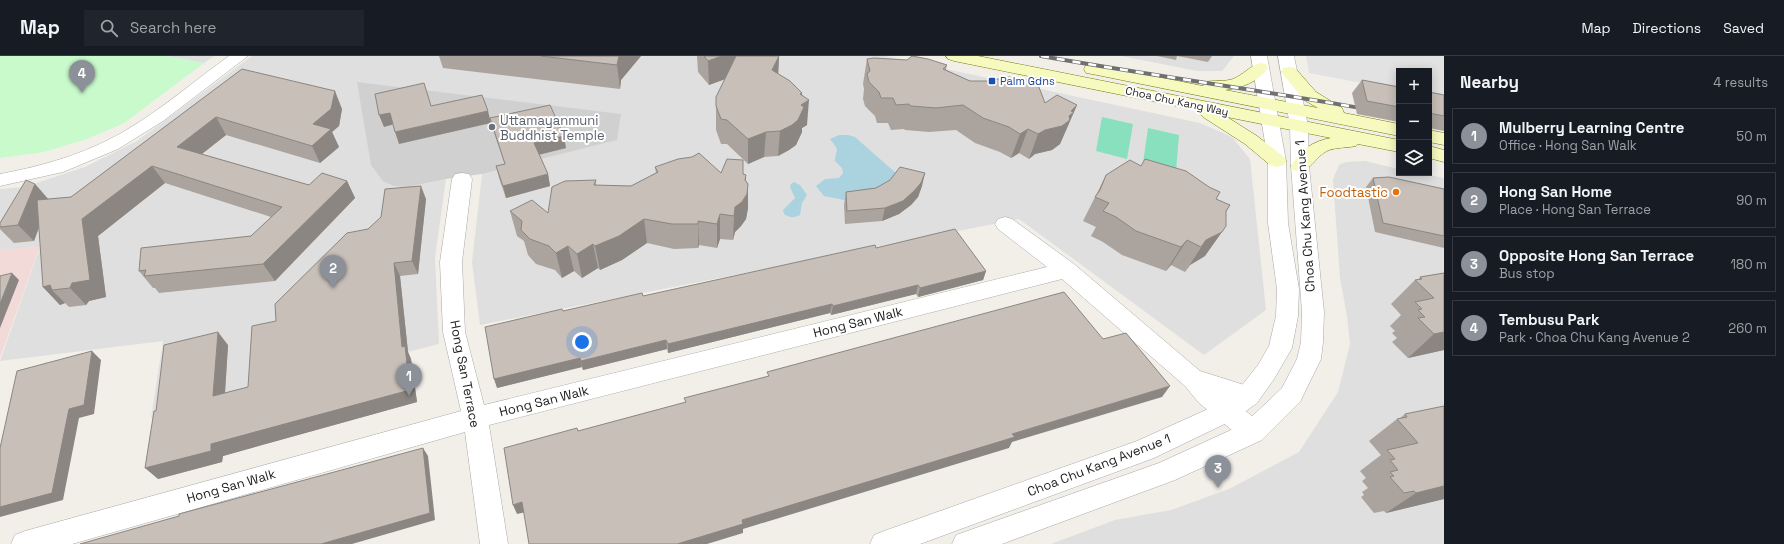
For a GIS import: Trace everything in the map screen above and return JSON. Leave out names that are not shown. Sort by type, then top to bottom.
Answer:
[{"type":"main road","name":"Choa Chu Kang Way","points":[[954,56],[1196,106],[1268,112]]},
{"type":"main road","name":"Choa Chu Kang Way","points":[[1028,56],[1190,87],[1268,112],[1297,118],[1391,145]]},
{"type":"main road","points":[[1190,87],[1232,85],[1247,80],[1260,62]]},
{"type":"main road","points":[[1288,64],[1300,86],[1317,101],[1355,121]]},
{"type":"main road","points":[[1196,106],[1224,122],[1277,161]]},
{"type":"main road","name":"Choa Chu Kang Way","points":[[1297,118],[1355,121],[1396,129]]},
{"type":"main road","points":[[1432,137],[1444,139]]},
{"type":"main road","points":[[1300,166],[1312,152],[1323,145],[1352,142],[1391,145]]},
{"type":"main road","points":[[1432,153],[1444,156]]},
{"type":"street","points":[[0,180],[25,176],[51,168],[108,146],[144,126],[240,56]]},
{"type":"street","name":"Choa Chu Kang Avenue 1","points":[[884,544],[1145,450],[1226,412],[1248,396],[1266,372],[1280,348],[1287,316],[1288,289],[1278,223],[1277,161],[1260,62]]},
{"type":"street","name":"Choa Chu Kang Avenue 1","points":[[966,544],[1166,472],[1253,432],[1291,395],[1309,359],[1312,342],[1313,312],[1297,118],[1288,64]]},
{"type":"street","name":"Hong San Terrace","points":[[462,179],[451,262],[454,332],[475,418],[494,544]]},
{"type":"street","points":[[1005,224],[1066,270],[1193,379],[1208,396],[1226,412],[1253,432]]},
{"type":"street","name":"Hong San Walk","points":[[25,544],[475,418],[1066,270]]},
{"type":"street","points":[[1193,379],[1248,396]]},
{"type":"shaded area","points":[[168,56],[214,56],[204,63]]},
{"type":"shaded area","points":[[252,56],[885,56],[988,78],[987,82],[1031,87],[1200,123],[1232,137],[1250,159],[1266,310],[1204,355],[1019,219],[480,325],[472,262],[482,174],[617,140],[407,187],[446,179],[435,257],[439,344],[151,418],[163,341],[0,361],[40,247],[0,250],[0,189],[24,187],[85,167],[137,141]]},
{"type":"shaded area","points":[[1121,56],[1234,56],[1222,71],[1197,71]]},
{"type":"shaded area","points":[[1306,56],[1444,56],[1444,99],[1432,97],[1432,68],[1396,68],[1396,89],[1309,73]]},
{"type":"shaded area","name":"Uttamayanmuni Buddhist Temple","points":[[357,82],[621,114],[617,140],[482,174],[446,179],[407,187],[394,186],[383,181],[371,165]]},
{"type":"shaded area","points":[[1365,161],[1396,168],[1396,176],[1432,176],[1444,178],[1444,544],[1051,544],[1115,520],[1171,510],[1229,489],[1299,452],[1338,392],[1350,344],[1347,316],[1340,278],[1333,179],[1339,165],[1346,162]]},
{"type":"shaded area","points":[[40,246],[0,358],[0,250]]},
{"type":"green space","points":[[0,56],[168,56],[204,63],[124,123],[87,139],[44,152],[0,158]]},
{"type":"green space","points":[[1102,117],[1133,124],[1127,159],[1096,151]]},
{"type":"green space","points":[[1148,128],[1179,135],[1176,171],[1143,163]]},
{"type":"water","points":[[839,135],[855,137],[897,174],[895,183],[854,202],[824,196],[816,186],[825,179],[839,178],[843,173],[842,168],[835,161],[837,148],[830,139]]},
{"type":"water","points":[[794,182],[800,185],[807,195],[802,203],[800,215],[792,217],[784,214],[783,210],[795,198],[790,187]]},
{"type":"building","points":[[541,56],[619,56],[617,65]]},
{"type":"building","points":[[704,56],[722,56],[708,61]]},
{"type":"building","points":[[736,56],[779,56],[772,70],[790,81],[802,93],[800,94],[809,100],[801,105],[804,107],[798,120],[780,131],[766,132],[748,139],[727,120],[721,119],[716,106],[716,97]]},
{"type":"building","points":[[912,56],[947,65],[943,69],[970,81],[987,81],[1009,77],[1037,82],[1045,103],[1057,95],[1077,105],[1071,111],[1074,112],[1069,116],[1070,120],[1062,126],[1045,130],[1038,134],[1028,129],[1020,134],[1009,127],[983,118],[963,105],[936,108],[911,106],[909,104],[896,105],[893,98],[881,98],[879,92],[869,82],[867,74],[870,71],[867,59],[907,60]]},
{"type":"building","points":[[242,69],[335,91],[331,109],[313,124],[331,129],[312,146],[216,117],[177,147],[309,185],[322,173],[347,181],[263,264],[144,276],[146,270],[139,271],[141,248],[251,236],[282,207],[152,166],[82,219],[90,280],[72,283],[70,288],[52,290],[50,285],[43,287],[37,200],[71,197]]},
{"type":"building","points":[[1362,80],[1396,86],[1396,106],[1367,101]]},
{"type":"building","points":[[424,83],[431,106],[482,95],[488,111],[395,132],[390,113],[379,115],[375,94]]},
{"type":"building","points":[[1432,93],[1444,95],[1444,116],[1432,114]]},
{"type":"building","points":[[550,105],[564,136],[534,143],[548,174],[503,186],[496,166],[505,164],[490,118]]},
{"type":"building","points":[[699,153],[721,173],[727,159],[743,160],[743,174],[746,175],[745,180],[748,184],[747,194],[742,202],[735,207],[734,216],[720,214],[717,224],[698,221],[698,224],[672,224],[644,219],[619,236],[595,246],[593,244],[577,254],[568,246],[556,253],[549,246],[530,239],[521,230],[522,221],[510,211],[532,200],[548,213],[552,187],[565,181],[596,180],[594,185],[631,186],[658,172],[655,167],[678,159],[692,157]]},
{"type":"building","points":[[1145,159],[1186,171],[1209,187],[1220,192],[1216,199],[1230,205],[1226,211],[1226,226],[1222,232],[1206,240],[1201,247],[1187,240],[1181,247],[1136,231],[1116,217],[1103,211],[1109,203],[1095,197],[1100,190],[1106,175],[1130,160],[1141,166]]},
{"type":"building","points":[[900,167],[925,173],[921,183],[903,201],[885,208],[847,211],[846,192],[876,188],[890,180]]},
{"type":"building","points":[[1389,177],[1444,189],[1444,236],[1383,223],[1373,178]]},
{"type":"building","points":[[26,180],[35,184],[18,225],[0,227],[0,223]]},
{"type":"building","points":[[421,186],[412,261],[394,263],[402,347],[405,346],[410,390],[211,444],[211,451],[145,468],[154,411],[156,411],[164,345],[218,332],[213,396],[248,387],[252,326],[276,321],[275,304],[347,233],[368,229],[381,217],[385,189]]},
{"type":"building","points":[[955,229],[986,271],[920,288],[918,285],[833,306],[832,304],[668,344],[666,340],[581,361],[580,358],[494,379],[485,327],[562,309],[563,311],[642,293],[643,296],[875,245],[876,248]]},
{"type":"building","points":[[12,273],[0,304],[0,276]]},
{"type":"building","points":[[1444,273],[1444,332],[1434,334],[1418,318],[1425,317],[1418,310],[1422,309],[1415,302],[1434,298],[1415,280],[1422,279],[1420,277]]},
{"type":"building","points":[[1064,292],[1103,339],[1126,333],[1170,386],[1012,434],[1015,437],[742,520],[743,524],[677,544],[529,544],[522,502],[513,505],[504,448],[577,428],[578,431],[686,402],[684,398],[769,376],[767,372]]},
{"type":"building","points":[[92,351],[84,405],[69,409],[52,493],[0,507],[0,448],[17,371]]},
{"type":"building","points":[[1444,406],[1444,486],[1416,493],[1414,491],[1404,493],[1390,477],[1394,476],[1390,472],[1398,470],[1390,460],[1395,459],[1387,450],[1418,443],[1397,419],[1407,417],[1405,414]]},
{"type":"building","points":[[423,448],[430,513],[321,544],[80,544],[179,516],[179,514]]},
{"type":"railway","points":[[1041,56],[1366,109]]},
{"type":"place","name":"Palm Gdns","points":[[992,81]]},
{"type":"place","name":"Tembusu Park","points":[[82,93]]},
{"type":"place","name":"Uttamayanmuni Buddhist Temple","points":[[492,127]]},
{"type":"place","name":"Foodtastic","points":[[1396,192]]},
{"type":"place","name":"Hong San Home","points":[[333,288]]},
{"type":"place","name":"Mulberry Learning Centre","points":[[409,396]]},
{"type":"place","name":"Opposite Hong San Terrace","points":[[1218,488]]}]
